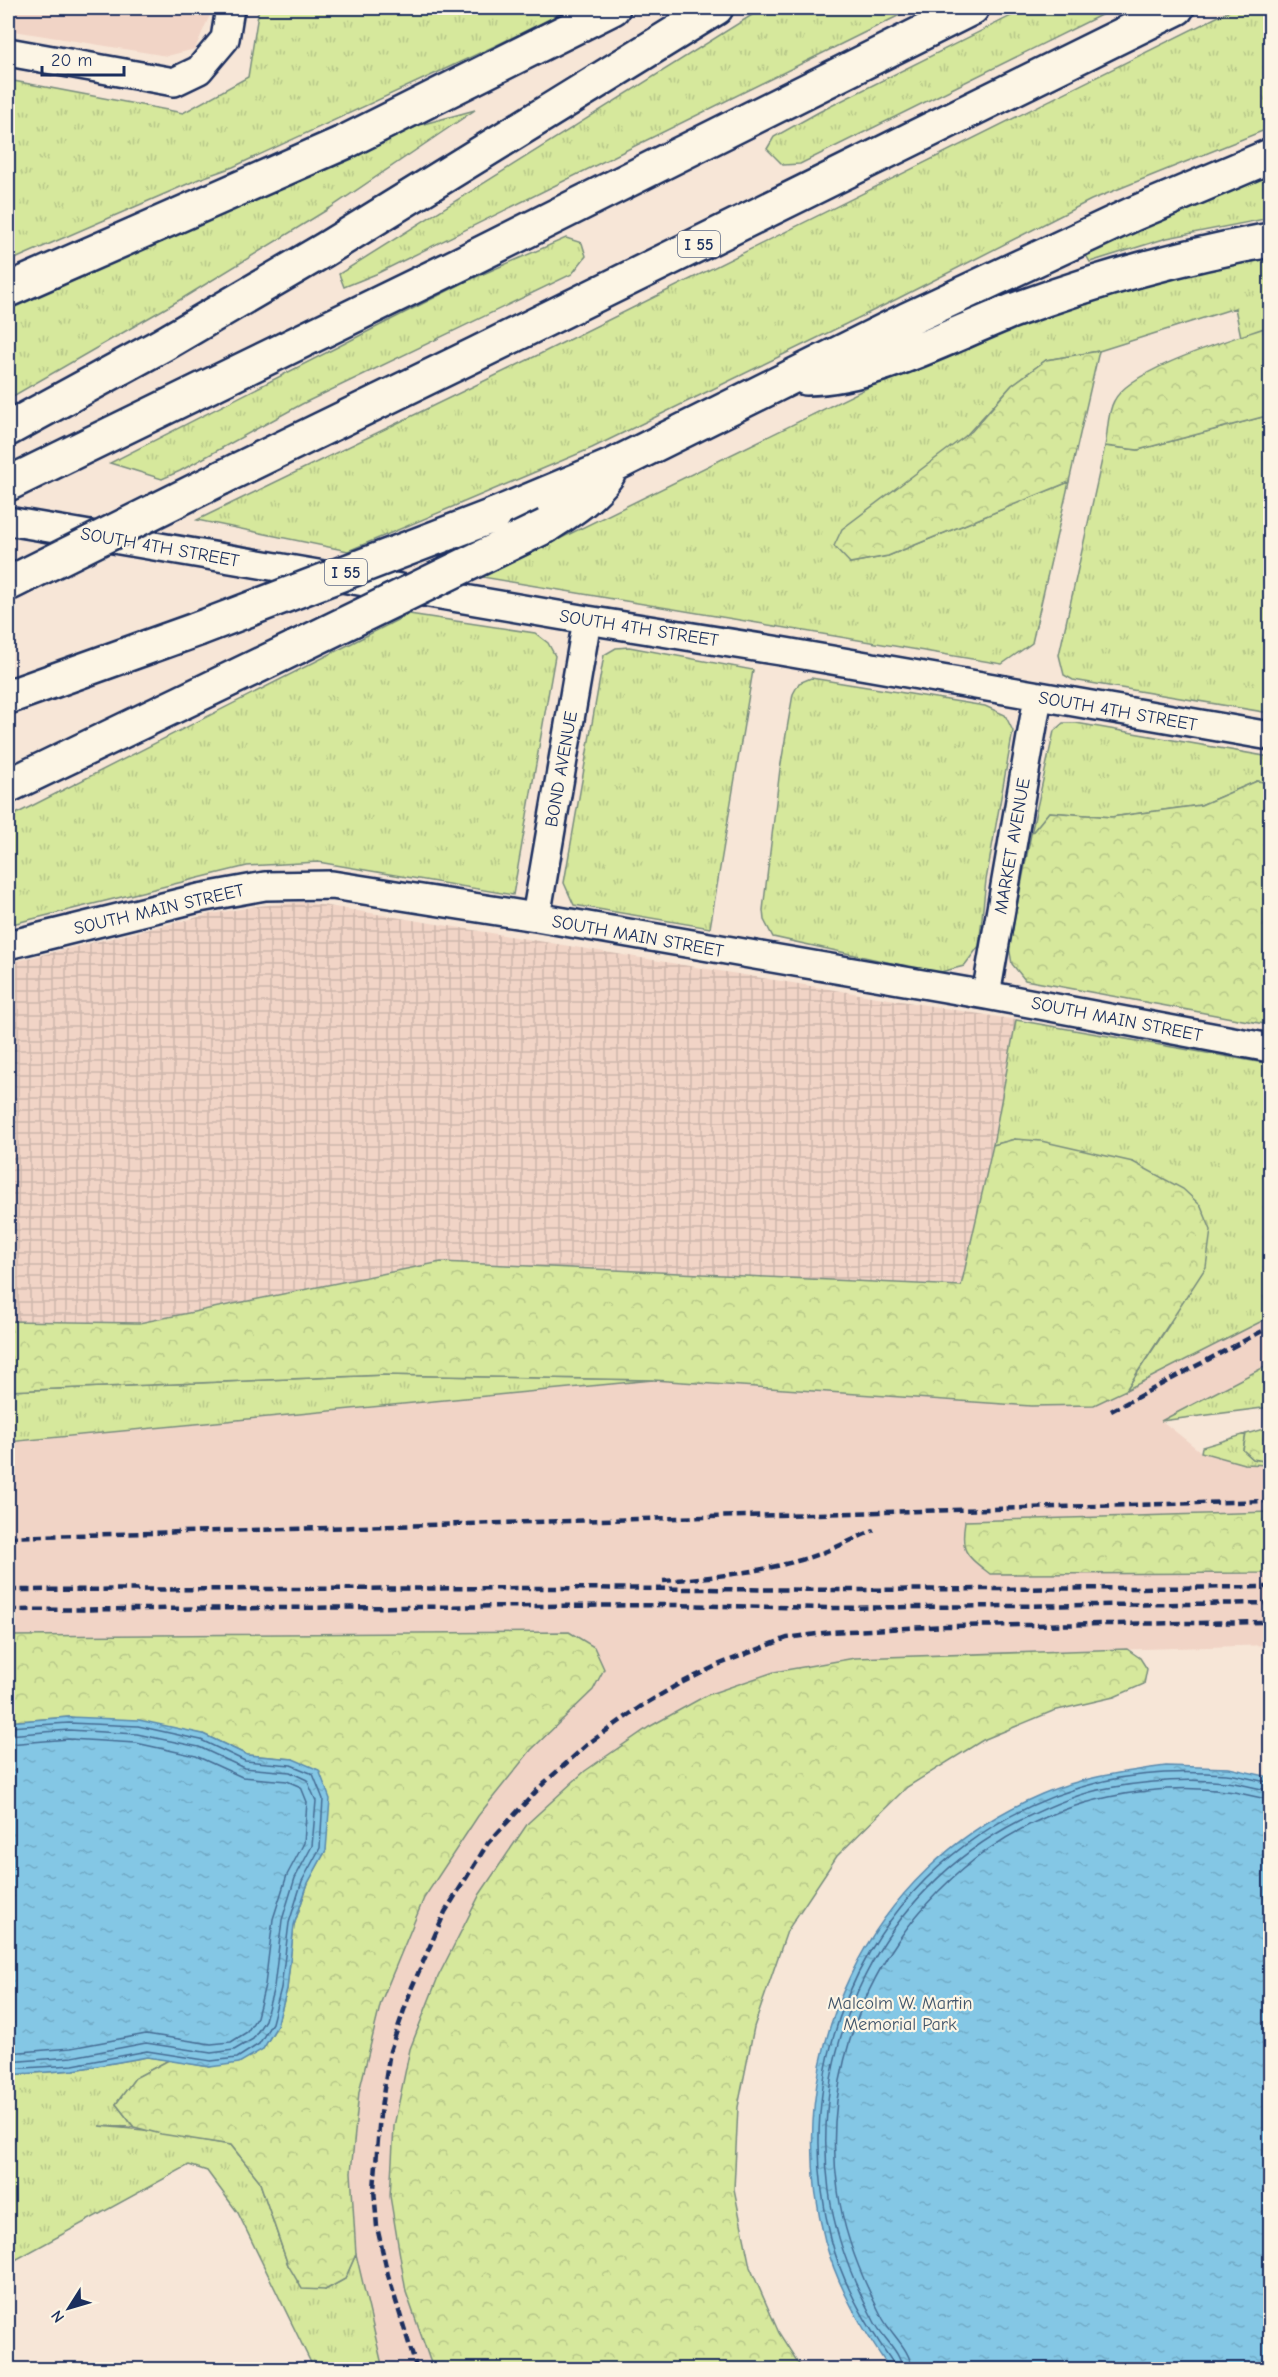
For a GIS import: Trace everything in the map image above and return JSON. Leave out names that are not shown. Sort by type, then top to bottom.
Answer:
[{"type":"highway","points":[[8,290],[345,142],[613,8]]},
{"type":"highway","points":[[8,429],[162,345],[324,250],[716,8]]},
{"type":"highway","points":[[8,484],[471,258],[972,8]]},
{"type":"highway","name":"I 55","points":[[8,584],[1177,8]]},
{"type":"highway","points":[[914,334],[1133,214],[1270,156]]},
{"type":"highway","points":[[914,334],[1199,253],[1270,240]]},
{"type":"highway","name":"I 55","points":[[8,697],[198,629],[495,515],[614,465],[785,379],[830,378],[870,368],[914,334]]},
{"type":"highway","points":[[8,786],[546,526],[577,507],[600,486],[614,465]]},
{"type":"street","points":[[8,52],[174,82],[199,70],[225,39],[230,8]]},
{"type":"street","name":"SOUTH 4TH STREET","points":[[8,521],[1270,736]]},
{"type":"street","name":"BOND AVENUE","points":[[536,917],[586,621]]},
{"type":"street","name":"MARKET AVENUE","points":[[986,995],[1038,697]]},
{"type":"street","name":"SOUTH MAIN STREET","points":[[8,945],[199,898],[265,885],[332,885],[536,917],[986,995],[1270,1048]]},
{"type":"shaded area","points":[[8,8],[210,8],[209,17],[195,49],[167,56],[8,30]]},
{"type":"shaded area","points":[[304,902],[1016,1020],[993,1145],[961,1286],[441,1262],[139,1323],[8,1321],[8,963],[211,914],[257,906]]},
{"type":"shaded area","points":[[1270,1317],[1270,1364],[1162,1421],[1201,1452],[1244,1464],[1270,1465],[1270,1512],[965,1521],[962,1541],[990,1574],[1270,1573],[1270,1645],[855,1658],[480,1894],[438,1977],[410,2049],[406,2292],[433,2369],[383,2369],[356,2254],[351,2172],[359,2092],[381,2002],[424,1898],[478,1816],[531,1750],[593,1690],[594,1647],[569,1632],[8,1636],[8,1442],[653,1380],[1031,1406],[1094,1405]]},
{"type":"green space","points":[[259,8],[572,8],[233,167],[199,179],[8,262],[8,80],[183,113],[248,77]]},
{"type":"green space","points":[[763,8],[914,8],[376,274],[344,287],[339,274]]},
{"type":"green space","points":[[1027,8],[1115,8],[800,164],[783,165],[767,149],[774,137],[819,112]]},
{"type":"green space","points":[[1235,8],[1270,8],[1270,128],[1091,200],[895,300],[592,448],[348,551],[197,520],[538,355]]},
{"type":"green space","points":[[475,110],[330,208],[183,298],[8,399],[8,306],[420,125]]},
{"type":"green space","points":[[1270,170],[1270,218],[1167,238],[1090,262],[1086,255],[1096,248]]},
{"type":"green space","points":[[566,238],[582,243],[586,256],[572,274],[302,404],[180,471],[162,479],[110,463],[467,281]]},
{"type":"green space","points":[[1270,254],[1270,326],[1241,337],[1235,308],[1099,351],[1046,360],[1012,385],[850,563],[888,556],[1069,482],[1032,643],[1002,664],[482,577],[920,362],[1015,325],[1142,284]]},
{"type":"green space","points":[[1270,326],[1270,415],[1138,450],[1105,446],[1114,401],[1124,389],[1140,377],[1184,356]]},
{"type":"green space","points":[[1099,351],[1069,482],[888,556],[850,563],[834,546],[842,529],[972,431],[1012,385],[1046,360]]},
{"type":"green space","points":[[1270,415],[1270,713],[1073,680],[1064,675],[1059,655],[1105,446],[1138,450]]},
{"type":"green space","points":[[409,614],[535,633],[548,643],[555,656],[513,895],[318,862],[247,866],[8,925],[8,818]]},
{"type":"green space","points":[[629,647],[753,670],[710,928],[574,905],[564,883],[604,655],[616,648]]},
{"type":"green space","points":[[811,678],[985,706],[1005,715],[1013,731],[986,880],[979,946],[964,966],[937,973],[773,937],[764,920],[763,910],[780,769],[793,694],[799,683]]},
{"type":"green space","points":[[1063,723],[1076,723],[1270,757],[1270,783],[1257,781],[1201,805],[1111,817],[1049,812],[1031,834],[1054,731]]},
{"type":"green space","points":[[1257,781],[1270,783],[1270,1025],[1025,980],[1012,964],[1009,947],[1031,834],[1049,812],[1111,817],[1201,805]]},
{"type":"green space","points":[[1016,1020],[1270,1064],[1270,1317],[1126,1390],[1171,1322],[1015,1139],[993,1145]]},
{"type":"green space","points":[[1015,1139],[1041,1141],[1133,1162],[1183,1189],[1201,1206],[1211,1230],[1206,1267],[1126,1390],[1094,1405],[1031,1406],[653,1380],[384,1375],[8,1391],[8,1321],[139,1323],[441,1262],[961,1286],[993,1145]]},
{"type":"green space","points":[[1270,1364],[1270,1407],[1161,1421]]},
{"type":"green space","points":[[384,1375],[653,1380],[8,1442],[8,1391]]},
{"type":"green space","points":[[1270,1427],[1270,1462],[1253,1459],[1243,1450],[1246,1434]]},
{"type":"green space","points":[[1246,1434],[1243,1450],[1253,1459],[1270,1462],[1270,1465],[1244,1464],[1201,1452],[1202,1447]]},
{"type":"green space","points":[[1270,1512],[1270,1573],[990,1574],[970,1557],[963,1540],[965,1521]]},
{"type":"green space","points":[[569,1632],[594,1647],[604,1669],[593,1690],[531,1750],[478,1816],[424,1898],[381,2002],[359,2092],[351,2172],[356,2254],[345,2279],[325,2290],[302,2289],[288,2265],[259,2180],[231,2145],[161,2134],[134,2127],[116,2104],[135,2078],[169,2060],[210,2067],[263,2049],[277,2026],[287,1989],[294,1925],[308,1883],[326,1850],[293,1759],[247,1755],[203,1734],[69,1717],[8,1722],[8,1636]]},
{"type":"green space","points":[[1127,1649],[1140,1658],[1147,1669],[1144,1684],[1114,1697],[1053,1711],[983,1740],[907,1787],[837,1856],[787,1931],[754,2027],[738,2107],[734,2189],[750,2267],[779,2333],[802,2369],[433,2369],[406,2292],[390,2196],[394,2126],[410,2049],[438,1977],[480,1894],[528,1823],[585,1771],[649,1727],[707,1695],[774,1672],[855,1658]]},
{"type":"green space","points":[[147,2057],[169,2060],[135,2078],[116,2104],[134,2127],[99,2126],[144,2130],[231,2145],[259,2180],[288,2265],[325,2290],[345,2279],[356,2254],[383,2369],[314,2369],[238,2213],[207,2171],[189,2165],[8,2264],[8,2075],[74,2070]]},
{"type":"water","points":[[69,1717],[139,1720],[203,1734],[247,1755],[293,1759],[319,1770],[330,1799],[326,1850],[308,1883],[294,1925],[287,1989],[277,2026],[263,2049],[239,2063],[210,2067],[147,2057],[74,2070],[8,2075],[8,1722]]},
{"type":"water","points":[[1166,1766],[1229,1768],[1270,1777],[1270,2369],[890,2369],[861,2324],[830,2258],[825,2241],[814,2172],[814,2104],[827,2039],[850,1977],[884,1920],[927,1869],[980,1827],[1042,1794],[1072,1783]]},
{"type":"railway","points":[[1111,1411],[1270,1327]]},
{"type":"railway","points":[[8,1537],[1270,1501]]},
{"type":"railway","points":[[663,1581],[764,1569],[817,1555],[874,1530]]},
{"type":"railway","points":[[8,1590],[548,1588],[850,1590],[1270,1587]]},
{"type":"railway","points":[[8,1610],[672,1605],[830,1608],[1270,1603]]},
{"type":"railway","points":[[417,2370],[388,2275],[377,2227],[374,2189],[380,2114],[390,2051],[412,1987],[445,1912],[488,1843],[544,1783],[589,1743],[640,1707],[677,1685],[720,1664],[787,1638],[831,1632],[946,1626],[1270,1622]]},
{"type":"park label","name":"Malcolm W. Martin Memorial Park","points":[[900,2013]]}]
